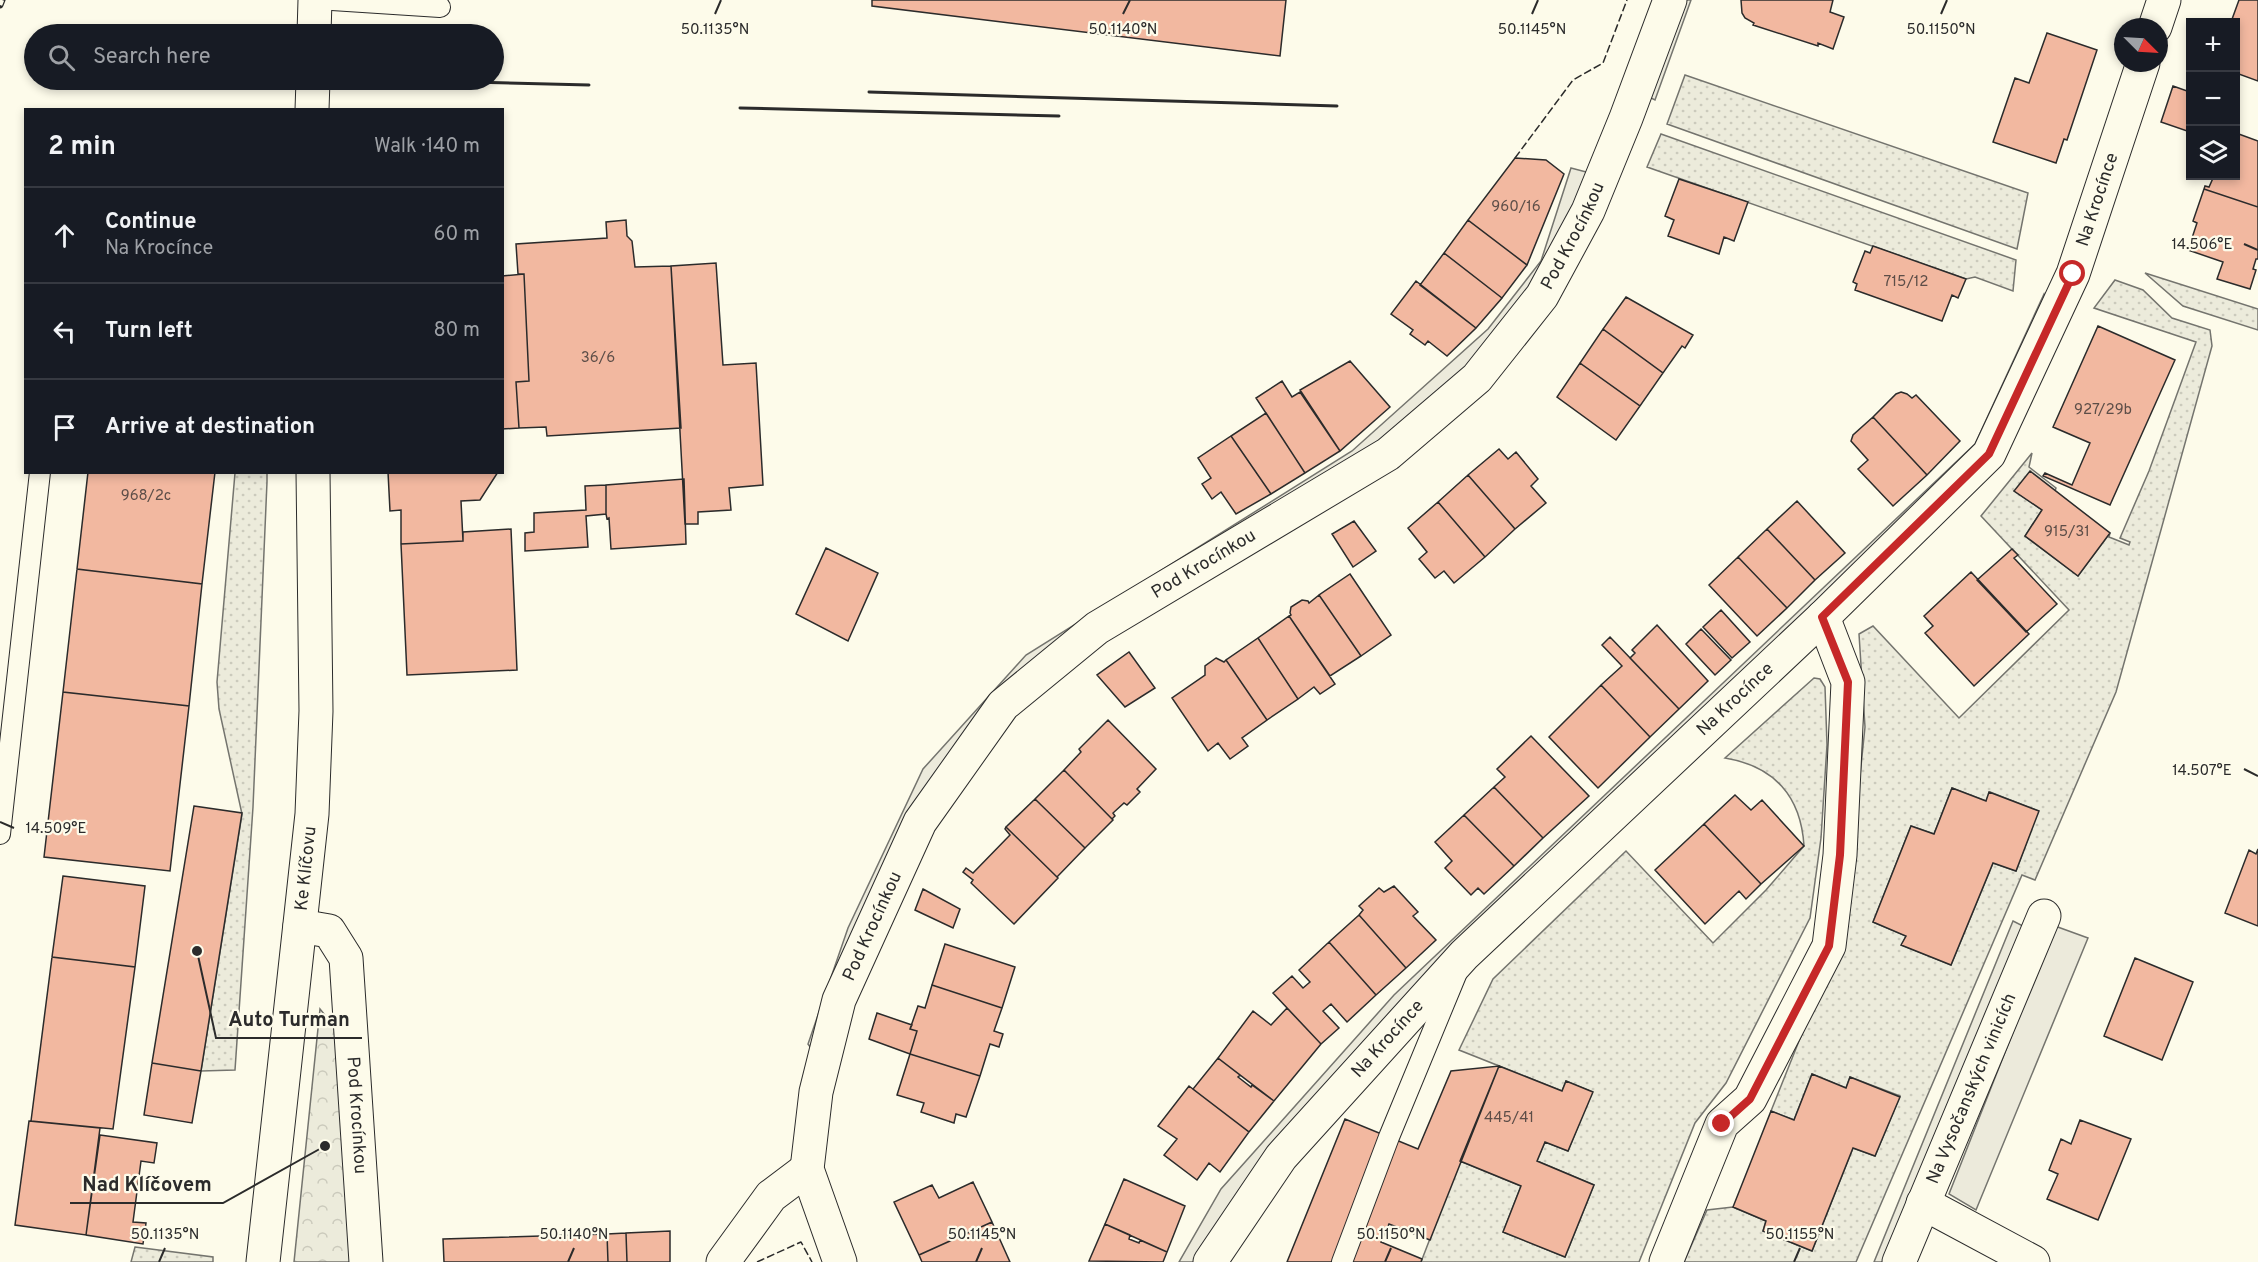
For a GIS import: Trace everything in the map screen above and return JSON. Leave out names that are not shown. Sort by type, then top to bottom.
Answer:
[{"type":"street","points":[[314,24],[315,0]]},
{"type":"street","name":"Pod Krocínkou","points":[[840,1262],[807,1169],[816,1092],[839,1000],[920,822],[1003,705],[1096,628],[1388,454],[1477,378],[1542,296],[1588,211],[1670,0]]},
{"type":"street","points":[[2158,18],[2164,0]]},
{"type":"street","name":"Na Krocínce","points":[[1210,1262],[1281,1157],[1464,955],[1822,617],[1989,454],[2073,274],[2140,72]]},
{"type":"street","points":[[312,108],[313,90]]},
{"type":"street","name":"Ke Klíčovu","points":[[263,1262],[312,814],[316,711],[313,474]]},
{"type":"street","points":[[1666,1262],[1722,1124],[1750,1099],[1829,946],[1840,855],[1848,682],[1822,617]]},
{"type":"street","name":"Na Vysočanských vinicích","points":[[1899,1262],[2044,916]]},
{"type":"street","name":"Pod Krocínkou","points":[[300,926],[329,931],[346,958],[366,1262]]},
{"type":"street","points":[[723,1262],[771,1196],[807,1169]]},
{"type":"street","points":[[1923,1203],[2032,1262]]},
{"type":"lane","points":[[332,0],[440,7]]},
{"type":"lane","points":[[0,834],[40,474]]},
{"type":"lane","points":[[1342,1262],[1389,1137],[1464,955]]},
{"type":"green space","points":[[1685,75],[2028,193],[2017,249],[1667,124]]},
{"type":"green space","points":[[1661,134],[2016,260],[2013,291],[1975,277],[1966,279],[1647,167]]},
{"type":"green space","points":[[2145,273],[2258,309],[2258,330],[2183,306]]},
{"type":"green space","points":[[2115,280],[2143,290],[2172,318],[2210,330],[2212,346],[2116,692],[2035,880],[2022,875],[1856,1262],[1684,1262],[1707,1210],[1733,1207],[1766,1221],[1763,1231],[1812,1251],[1853,1148],[1875,1156],[1900,1096],[1850,1077],[1846,1088],[1812,1074],[1794,1120],[1771,1111],[1843,942],[1865,727],[1859,634],[1873,626],[1959,718],[2069,610],[1981,516],[2032,453],[2029,467],[2056,488],[2055,491],[2015,491],[2042,510],[2025,536],[2078,576],[2110,533],[2109,537],[2129,545],[2130,542],[2120,538],[2149,471],[2196,342],[2094,308]],"holes":[[[1952,788],[1986,801],[1990,792],[2038,811],[2016,871],[1993,863],[1951,965],[1902,945],[1906,936],[1873,922],[1911,826],[1934,834]]]},
{"type":"green space","points":[[235,474],[267,474],[253,807],[235,1070],[201,1071],[242,814],[219,709],[217,682]]},
{"type":"green space","points":[[1814,678],[1820,679],[1825,687],[1827,745],[1821,838],[1810,918],[1726,1083],[1695,1123],[1639,1262],[1421,1262],[1460,1161],[1521,1186],[1503,1232],[1565,1257],[1594,1185],[1537,1161],[1545,1142],[1568,1151],[1592,1092],[1566,1081],[1562,1091],[1459,1050],[1493,979],[1626,851],[1713,943],[1766,890],[1804,846],[1802,828],[1791,798],[1771,776],[1758,768],[1725,758]]},
{"type":"green space","points":[[320,1009],[337,1030],[351,1262],[294,1262]]},
{"type":"green space","points":[[135,1247],[213,1257],[213,1262],[131,1262]]},
{"type":"shaded area","points":[[1675,0],[1691,0],[1655,100],[1641,93]]},
{"type":"shaded area","points":[[1571,168],[1590,173],[1540,282],[1496,343],[1357,463],[1033,667],[931,788],[820,1060],[808,1044],[848,928],[923,769],[1026,655],[1352,451],[1488,329],[1541,261]]},
{"type":"shaded area","points":[[2044,294],[2050,313],[1984,452],[1405,1004],[1196,1262],[1179,1262],[1221,1189],[1394,995],[1975,444]]},
{"type":"shaded area","points":[[2013,921],[2027,928],[1889,1262],[1874,1262]]},
{"type":"shaded area","points":[[2055,926],[2088,938],[1976,1210],[1949,1194]]},
{"type":"building","points":[[872,0],[1286,0],[1280,56],[872,6]]},
{"type":"building","points":[[1741,0],[1833,0],[1830,12],[1844,17],[1833,49],[1753,25],[1754,23],[1745,18],[1742,13]]},
{"type":"building","points":[[2239,0],[2258,0],[2258,81],[2240,74],[2240,18],[2232,18]]},
{"type":"building","points":[[2047,33],[2097,50],[2067,140],[2064,139],[2056,163],[1993,142],[2015,78],[2029,83]]},
{"type":"building","points":[[2173,86],[2186,91],[2186,131],[2161,122]]},
{"type":"building","points":[[2240,134],[2258,141],[2258,207],[2204,189],[2205,186],[2209,187],[2212,180],[2240,180]]},
{"type":"building","points":[[1515,158],[1546,160],[1564,174],[1527,265],[1468,220]]},
{"type":"building","points":[[1679,179],[1748,202],[1734,241],[1724,237],[1719,254],[1668,236],[1674,220],[1665,216]]},
{"type":"building","points":[[2204,189],[2258,207],[2258,259],[2253,269],[2256,270],[2250,289],[2217,279],[2223,262],[2188,250],[2197,223],[2193,221]]},
{"type":"building","points":[[626,220],[627,236],[632,241],[635,267],[671,266],[681,428],[547,436],[546,427],[519,428],[516,382],[529,381],[524,274],[518,274],[516,244],[607,238],[606,222]]},
{"type":"building","points":[[1468,220],[1527,265],[1502,298],[1444,253]]},
{"type":"building","points":[[1873,246],[1966,279],[1958,298],[1952,295],[1942,321],[1855,290],[1857,284],[1853,282],[1865,251],[1870,253]]},
{"type":"building","points":[[1444,253],[1502,298],[1476,328],[1420,285]]},
{"type":"building","points":[[716,263],[723,365],[756,363],[763,485],[729,488],[731,510],[698,512],[698,524],[685,524],[671,266]]},
{"type":"building","points":[[524,274],[529,381],[516,382],[519,428],[504,429],[504,276]]},
{"type":"building","points":[[1416,281],[1476,328],[1447,356],[1428,341],[1425,345],[1410,334],[1413,330],[1391,314]]},
{"type":"building","points":[[1626,297],[1693,335],[1685,348],[1682,346],[1663,373],[1603,329]]},
{"type":"building","points":[[2098,326],[2175,360],[2110,505],[2043,476],[2045,473],[2072,485],[2090,443],[2053,427]]},
{"type":"building","points":[[1603,329],[1663,373],[1640,406],[1580,363]]},
{"type":"building","points":[[1350,361],[1390,407],[1340,451],[1300,390]]},
{"type":"building","points":[[1580,363],[1640,406],[1616,440],[1557,397]]},
{"type":"building","points":[[1282,381],[1292,397],[1300,392],[1340,451],[1305,473],[1256,398]]},
{"type":"building","points":[[1901,392],[1912,398],[1916,395],[1960,441],[1927,475],[1873,417],[1896,394]]},
{"type":"building","points":[[1266,413],[1305,473],[1271,494],[1231,436]]},
{"type":"building","points":[[1873,417],[1927,475],[1893,506],[1858,469],[1868,460],[1851,441],[1853,435]]},
{"type":"building","points":[[1231,436],[1271,494],[1236,514],[1221,492],[1212,499],[1202,484],[1211,478],[1198,458]]},
{"type":"building","points":[[1499,449],[1508,459],[1516,452],[1538,479],[1531,486],[1546,503],[1515,529],[1468,475]]},
{"type":"building","points":[[2030,471],[2110,533],[2078,576],[2025,536],[2042,510],[2014,491]]},
{"type":"building","points":[[88,474],[215,474],[202,584],[77,569]]},
{"type":"building","points":[[388,474],[497,474],[480,500],[461,501],[463,541],[401,544],[401,510],[390,511]]},
{"type":"building","points":[[1468,475],[1515,529],[1485,557],[1438,502]]},
{"type":"building","points":[[684,479],[686,544],[611,549],[609,518],[607,519],[606,514],[606,485]]},
{"type":"building","points":[[606,485],[606,514],[586,516],[588,547],[525,551],[525,533],[534,532],[534,513],[586,510],[585,486]]},
{"type":"building","points":[[1797,501],[1845,553],[1815,580],[1767,529]]},
{"type":"building","points":[[1438,502],[1485,557],[1454,583],[1444,571],[1435,578],[1419,559],[1427,552],[1408,528]]},
{"type":"building","points":[[1354,521],[1376,551],[1353,567],[1332,534]]},
{"type":"building","points":[[511,529],[517,670],[407,675],[401,544],[463,541],[463,532]]},
{"type":"building","points":[[1767,529],[1815,580],[1787,608],[1738,557]]},
{"type":"building","points":[[826,548],[878,573],[848,641],[796,614]]},
{"type":"building","points":[[2012,549],[2018,555],[2014,558],[2057,604],[2026,632],[1977,580]]},
{"type":"building","points":[[1738,557],[1787,608],[1757,636],[1709,585]]},
{"type":"building","points":[[77,569],[202,584],[189,706],[63,692]]},
{"type":"building","points":[[1971,572],[2029,634],[1974,686],[1925,633],[1933,626],[1924,616]]},
{"type":"building","points":[[1350,574],[1391,635],[1361,656],[1319,595]]},
{"type":"building","points":[[1319,595],[1361,656],[1330,676],[1289,616],[1291,607],[1302,600],[1309,603]]},
{"type":"building","points":[[1721,610],[1750,642],[1732,658],[1703,627]]},
{"type":"building","points":[[1289,616],[1335,684],[1320,694],[1314,687],[1298,699],[1258,638]]},
{"type":"building","points":[[1657,625],[1708,681],[1679,709],[1630,658],[1635,653],[1632,650]]},
{"type":"building","points":[[1701,629],[1731,660],[1715,675],[1686,644]]},
{"type":"building","points":[[1610,637],[1679,709],[1650,737],[1601,685],[1622,666],[1602,645]]},
{"type":"building","points":[[1258,638],[1298,699],[1267,720],[1226,660]]},
{"type":"building","points":[[1129,652],[1155,688],[1125,707],[1097,675]]},
{"type":"building","points":[[1216,658],[1224,662],[1226,660],[1267,720],[1242,738],[1248,746],[1230,759],[1218,743],[1208,751],[1172,698],[1205,675],[1205,666]]},
{"type":"building","points":[[1601,685],[1650,737],[1598,788],[1549,737]]},
{"type":"building","points":[[63,692],[189,706],[170,871],[44,857]]},
{"type":"building","points":[[1108,720],[1156,769],[1137,789],[1140,792],[1127,805],[1124,803],[1113,813],[1115,816],[1112,819],[1064,770],[1081,752],[1079,749]]},
{"type":"building","points":[[1531,736],[1589,796],[1543,838],[1494,787],[1505,777],[1497,769]]},
{"type":"building","points":[[1064,770],[1113,820],[1085,848],[1035,799]]},
{"type":"building","points":[[1494,787],[1543,838],[1514,866],[1464,815]]},
{"type":"building","points":[[1952,788],[1986,801],[1989,792],[2039,811],[2016,871],[1993,863],[1951,965],[1901,945],[1906,936],[1873,922],[1911,826],[1934,834]]},
{"type":"building","points":[[1735,795],[1751,810],[1762,800],[1804,846],[1761,884],[1704,824]]},
{"type":"building","points":[[1035,799],[1085,848],[1057,877],[1006,827]]},
{"type":"building","points":[[194,806],[242,813],[201,1071],[152,1063]]},
{"type":"building","points":[[1464,815],[1514,866],[1484,894],[1478,888],[1471,895],[1445,868],[1452,861],[1435,842]]},
{"type":"building","points":[[1704,824],[1761,884],[1746,899],[1739,891],[1705,924],[1655,870]]},
{"type":"building","points":[[1006,827],[1058,878],[1014,924],[971,883],[973,880],[963,872],[966,868],[973,873],[1010,835]]},
{"type":"building","points":[[2258,849],[2258,926],[2225,913],[2249,850],[2256,854]]},
{"type":"building","points":[[63,876],[145,886],[135,967],[52,957]]},
{"type":"building","points":[[1394,886],[1418,912],[1413,916],[1436,940],[1406,968],[1359,915],[1363,910],[1359,906],[1379,888],[1384,892]]},
{"type":"building","points":[[923,889],[960,909],[953,928],[915,910]]},
{"type":"building","points":[[1359,915],[1406,968],[1376,995],[1329,942]]},
{"type":"building","points":[[1329,942],[1376,995],[1347,1022],[1331,1004],[1323,1011],[1339,1028],[1321,1044],[1273,993],[1292,976],[1303,988],[1310,982],[1299,970]]},
{"type":"building","points":[[945,944],[1015,967],[1002,1008],[932,985]]},
{"type":"building","points":[[52,957],[135,967],[113,1129],[31,1121]]},
{"type":"building","points":[[2135,958],[2193,982],[2162,1060],[2104,1036]]},
{"type":"building","points":[[932,985],[1002,1008],[994,1031],[1003,1034],[999,1047],[990,1044],[980,1076],[910,1054],[917,1031],[910,1029],[918,1006],[925,1008]]},
{"type":"building","points":[[1287,1008],[1321,1044],[1274,1101],[1218,1058],[1253,1011],[1271,1025]]},
{"type":"building","points":[[877,1013],[912,1025],[910,1029],[917,1031],[910,1054],[869,1039]]},
{"type":"building","points":[[910,1054],[980,1076],[966,1117],[956,1114],[954,1123],[921,1112],[924,1103],[897,1095]]},
{"type":"building","points":[[1218,1058],[1251,1087],[1252,1085],[1274,1101],[1249,1132],[1193,1089]]},
{"type":"building","points":[[152,1063],[201,1071],[192,1123],[144,1115]]},
{"type":"building","points":[[1499,1066],[1562,1091],[1566,1081],[1593,1092],[1568,1151],[1545,1142],[1537,1161],[1594,1185],[1565,1257],[1503,1232],[1521,1186],[1460,1161]]},
{"type":"building","points":[[1499,1066],[1430,1240],[1389,1224],[1381,1242],[1422,1259],[1421,1262],[1287,1262],[1345,1119],[1418,1149],[1451,1071]]},
{"type":"building","points":[[1812,1074],[1846,1088],[1850,1077],[1900,1097],[1875,1156],[1853,1148],[1812,1251],[1763,1231],[1766,1221],[1733,1207],[1771,1111],[1794,1120]]},
{"type":"building","points":[[1189,1086],[1249,1132],[1220,1172],[1209,1163],[1197,1180],[1164,1155],[1177,1139],[1158,1126]]},
{"type":"building","points":[[2080,1120],[2131,1139],[2098,1220],[2047,1199],[2058,1174],[2049,1170],[2061,1139],[2071,1144]]},
{"type":"building","points":[[29,1121],[100,1128],[86,1235],[15,1225]]},
{"type":"building","points":[[100,1135],[157,1143],[154,1163],[141,1161],[133,1222],[146,1223],[143,1244],[86,1235]]},
{"type":"building","points":[[1124,1179],[1185,1206],[1167,1252],[1105,1224]]},
{"type":"building","points":[[973,1182],[992,1222],[919,1255],[894,1202],[932,1185],[939,1198]]},
{"type":"building","points":[[992,1222],[1010,1262],[922,1262],[919,1255]]},
{"type":"building","points":[[1105,1224],[1130,1235],[1129,1239],[1139,1243],[1140,1240],[1167,1252],[1163,1262],[1089,1261]]},
{"type":"building","points":[[670,1231],[670,1262],[627,1262],[626,1233]]},
{"type":"building","points":[[626,1233],[627,1262],[608,1262],[607,1234]]},
{"type":"building","points":[[607,1234],[608,1262],[444,1262],[443,1239]]},
{"type":"railway","points":[[0,5],[2,0]]},
{"type":"fence","points":[[1515,158],[1573,80],[1603,63],[1627,0]]},
{"type":"fence","points":[[757,1262],[801,1242],[812,1262]]},
{"type":"wall","points":[[504,83],[589,85]]},
{"type":"wall","points":[[869,92],[1337,106]]},
{"type":"wall","points":[[740,108],[1059,116]]},
{"type":"place","name":"Auto Turman","points":[[197,951]]},
{"type":"place","name":"Nad Klíčovem","points":[[325,1146]]},
{"type":"route","points":[[1722,1124],[1750,1099],[1829,946],[1840,855],[1848,682],[1822,617],[1989,454],[2073,274]]}]
